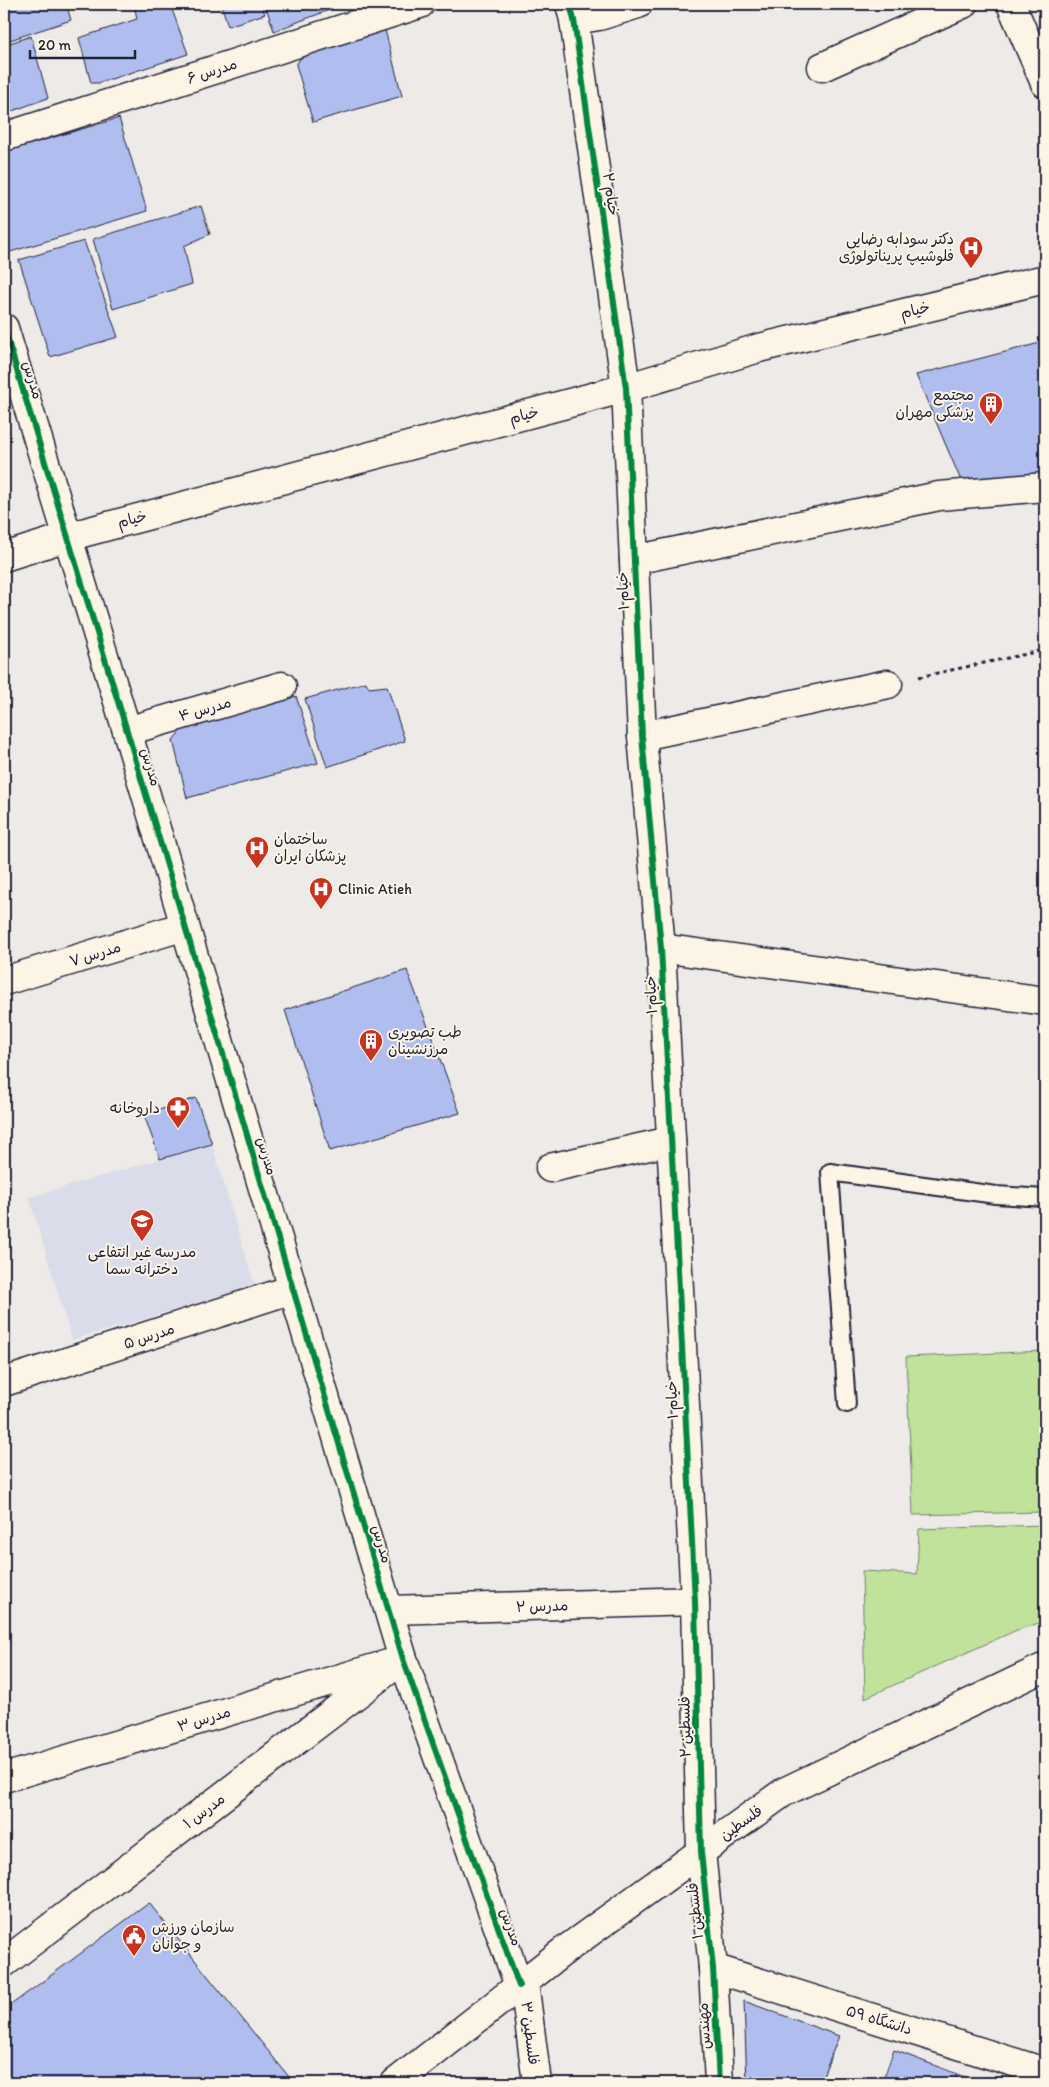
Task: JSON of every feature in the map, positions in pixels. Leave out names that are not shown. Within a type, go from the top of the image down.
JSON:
[{"type":"street","name":"مدرس ۶","points":[[4,137],[420,4]]},
{"type":"street","points":[[572,12],[599,16],[638,4]]},
{"type":"street","points":[[822,67],[963,4]]},
{"type":"street","points":[[1011,4],[1045,83]]},
{"type":"street","name":"خیام ۲","points":[[572,12],[626,388]]},
{"type":"street","name":"خیام","points":[[4,557],[67,537],[626,388],[760,348],[1045,279]]},
{"type":"street","name":"مدرس","points":[[4,328],[127,732],[404,1659],[522,1984]]},
{"type":"street","name":"خیام ۱","points":[[626,388],[642,736],[661,948],[694,1602]]},
{"type":"street","points":[[634,560],[940,496],[1045,487]]},
{"type":"street","points":[[642,736],[888,684]]},
{"type":"street","name":"مدرس ۴","points":[[127,732],[282,686]]},
{"type":"street","name":"مدرس ۷","points":[[4,981],[185,926]]},
{"type":"street","points":[[661,948],[1045,1001]]},
{"type":"street","points":[[550,1168],[671,1141]]},
{"type":"street","name":"مدرس ۵","points":[[4,1382],[293,1289]]},
{"type":"street","name":"مدرس ۲","points":[[389,1610],[694,1602]]},
{"type":"street","name":"فلسطین ۲","points":[[694,1602],[701,1852]]},
{"type":"street","name":"مدرس ۳","points":[[4,1778],[404,1659]]},
{"type":"street","name":"مدرس ۱","points":[[4,1963],[404,1659]]},
{"type":"street","name":"فلسطین","points":[[395,2083],[565,1950],[784,1792],[1045,1667]]},
{"type":"street","name":"فلسطین ۱","points":[[701,1852],[713,1968]]},
{"type":"street","name":"دانشگاه ۵۹","points":[[713,1968],[1045,2072]]},
{"type":"street","name":"مهندس","points":[[713,1968],[719,2083]]},
{"type":"street","name":"فلسطین ۳","points":[[522,1984],[537,2083]]},
{"type":"lane","points":[[847,1404],[830,1172],[996,1195],[1045,1198]]},
{"type":"path","points":[[888,684],[1045,650]]},
{"type":"shaded area","name":"مدرسه غیر انتفاعی دخترانه سما","points":[[212,1144],[255,1287],[72,1340],[29,1197]]},
{"type":"green space","points":[[1045,1351],[1045,1512],[913,1515],[906,1357]]},
{"type":"green space","points":[[1045,1525],[1045,1621],[1017,1630],[865,1698],[862,1571],[917,1574],[919,1529]]},
{"type":"building","points":[[4,4],[66,4],[71,20],[4,42]]},
{"type":"building","points":[[134,4],[170,4],[188,54],[99,83],[91,83],[79,38],[137,19]]},
{"type":"building","points":[[221,4],[261,4],[265,14],[228,26]]},
{"type":"building","points":[[265,4],[345,4],[274,31]]},
{"type":"building","points":[[385,30],[402,96],[313,122],[296,65],[303,54]]},
{"type":"building","points":[[31,36],[48,98],[4,114],[4,45]]},
{"type":"building","points":[[119,118],[147,211],[10,252],[4,232],[4,152]]},
{"type":"building","points":[[201,206],[210,234],[184,246],[192,284],[113,309],[93,239]]},
{"type":"building","points":[[84,241],[118,337],[50,357],[19,260]]},
{"type":"building","name":"مجتمع پزشکی مهران","points":[[1040,343],[1045,352],[1045,475],[962,483],[916,375]]},
{"type":"building","points":[[366,682],[369,688],[387,686],[405,741],[327,767],[305,699]]},
{"type":"building","points":[[296,696],[318,763],[187,798],[173,740],[182,729]]},
{"type":"building","name":"طب تصویری مرزنشینان","points":[[407,970],[460,1113],[330,1151],[285,1010]]},
{"type":"building","name":"داروخانه","points":[[196,1098],[212,1144],[160,1159],[144,1115]]},
{"type":"building","name":"سازمان ورزش و جوانان","points":[[149,1903],[294,2083],[4,2083],[4,2010]]},
{"type":"building","points":[[744,2001],[839,2036],[820,2083],[747,2083]]},
{"type":"building","points":[[894,2050],[957,2074],[953,2083],[882,2083]]},
{"type":"building","points":[[957,2074],[981,2083],[953,2083]]},
{"type":"cycle path","points":[[570,4],[574,20],[626,388],[642,736],[661,948],[681,1327],[695,1601],[701,1852],[713,1968],[719,2083]]},
{"type":"cycle path","points":[[4,328],[127,731],[403,1659],[519,1986]]},
{"type":"place","name":"دکتر سودابه رضایی فلوشیپ پریناتولوژی","points":[[971,269]]},
{"type":"place","name":"مجتمع پزشکی مهران","points":[[991,425]]},
{"type":"place","name":"ساختمان پزشکان ایران","points":[[257,869]]},
{"type":"place","name":"Clinic Atieh","points":[[321,910]]},
{"type":"place","name":"طب تصویری مرزنشینان","points":[[371,1062]]},
{"type":"place","name":"داروخانه","points":[[178,1129]]},
{"type":"place","name":"مدرسه غیر انتفاعی دخترانه سما","points":[[142,1242]]},
{"type":"place","name":"سازمان ورزش و جوانان","points":[[134,1957]]}]
